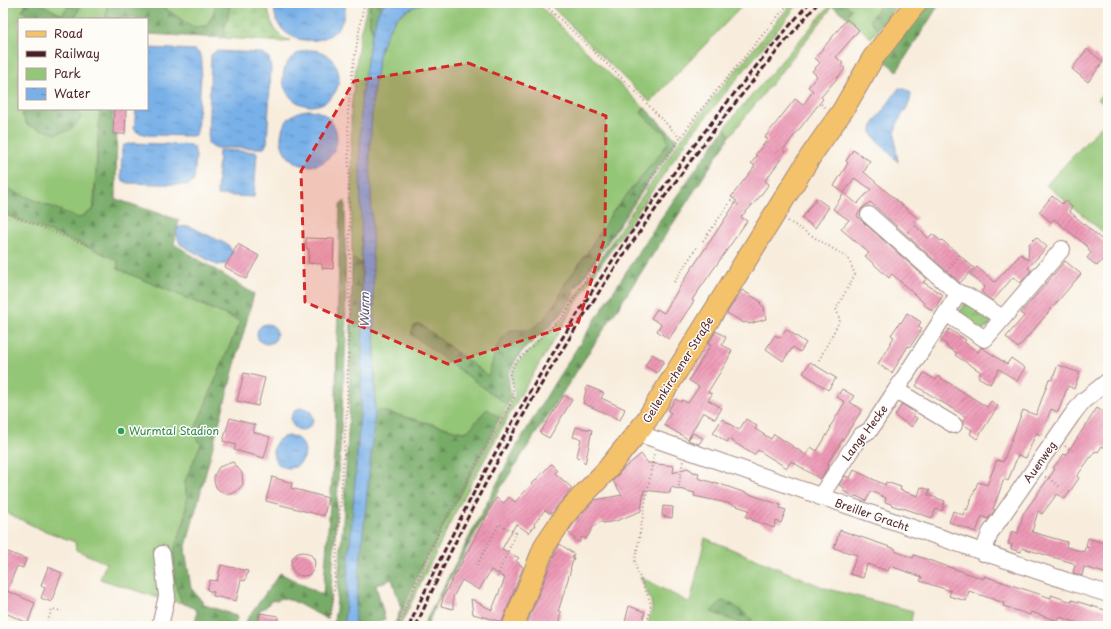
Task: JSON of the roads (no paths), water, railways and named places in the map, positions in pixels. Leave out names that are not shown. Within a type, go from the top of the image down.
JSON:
[{"type":"main road","name":"Geilenkirchener Straße","points":[[513,626],[544,545],[568,511],[606,470],[644,424],[812,154],[843,110],[873,58],[916,3]]},
{"type":"street","points":[[869,215],[939,278],[959,293],[968,296],[1003,318]]},
{"type":"street","points":[[946,313],[985,339],[1062,249]]},
{"type":"street","name":"Lange Hecke","points":[[820,497],[860,436],[870,430],[959,293]]},
{"type":"street","name":"Auenweg","points":[[983,553],[990,533],[1083,401],[1108,381]]},
{"type":"street","points":[[896,390],[954,425]]},
{"type":"street","name":"Breiller Gracht","points":[[637,433],[659,442],[983,553],[1108,594]]},
{"type":"street","points":[[160,626],[167,596],[162,554]]},
{"type":"water","points":[[275,3],[345,3],[343,20],[335,32],[323,39],[309,40],[295,38],[284,31],[276,19]]},
{"type":"water","name":"Wurm","points":[[386,3],[424,3],[407,10],[396,18],[389,29],[380,50],[373,93],[370,150],[375,412],[354,626],[344,626],[361,402],[363,317],[360,160],[361,106],[371,36],[379,10]]},
{"type":"water","points":[[148,48],[195,50],[201,55],[202,63],[197,132],[195,135],[148,135],[137,132],[134,129],[136,110],[148,110]]},
{"type":"water","points":[[311,50],[322,52],[331,58],[337,67],[339,78],[337,89],[331,98],[322,104],[311,106],[300,104],[291,98],[285,89],[283,78],[285,67],[291,58],[300,52]]},
{"type":"water","points":[[216,51],[262,53],[269,58],[271,68],[267,143],[264,148],[213,148],[208,143],[211,55]]},
{"type":"water","points":[[899,88],[905,89],[911,93],[911,98],[897,124],[895,133],[898,162],[871,132],[874,123]]},
{"type":"water","points":[[309,110],[320,112],[329,118],[335,127],[337,138],[335,149],[329,158],[320,164],[309,166],[298,164],[289,158],[283,149],[281,138],[283,127],[289,118],[298,112]]},
{"type":"water","points":[[133,143],[189,145],[194,147],[196,157],[194,180],[188,185],[128,183],[124,181],[121,178],[122,149],[124,145]]},
{"type":"water","points":[[219,150],[257,152],[254,197],[217,195]]},
{"type":"water","points":[[189,226],[228,245],[233,252],[226,264],[217,265],[180,244],[176,232],[179,227]]},
{"type":"water","points":[[267,324],[274,327],[277,334],[274,341],[267,344],[260,341],[257,334],[260,327]]},
{"type":"water","points":[[302,408],[310,411],[313,419],[310,427],[302,430],[294,427],[291,419],[294,411]]},
{"type":"water","points":[[286,436],[292,436],[302,443],[305,452],[304,458],[298,465],[292,468],[286,468],[276,461],[273,455],[273,449],[280,439]]},
{"type":"railway","points":[[409,626],[449,542],[492,459],[586,300],[638,223],[692,148],[749,74],[809,3]]},
{"type":"railway","points":[[416,626],[456,542],[499,459],[545,378],[594,300],[646,222],[701,147],[758,74],[818,3]]},
{"type":"place","name":"Wurmtal Stadion","points":[[121,431]]}]
